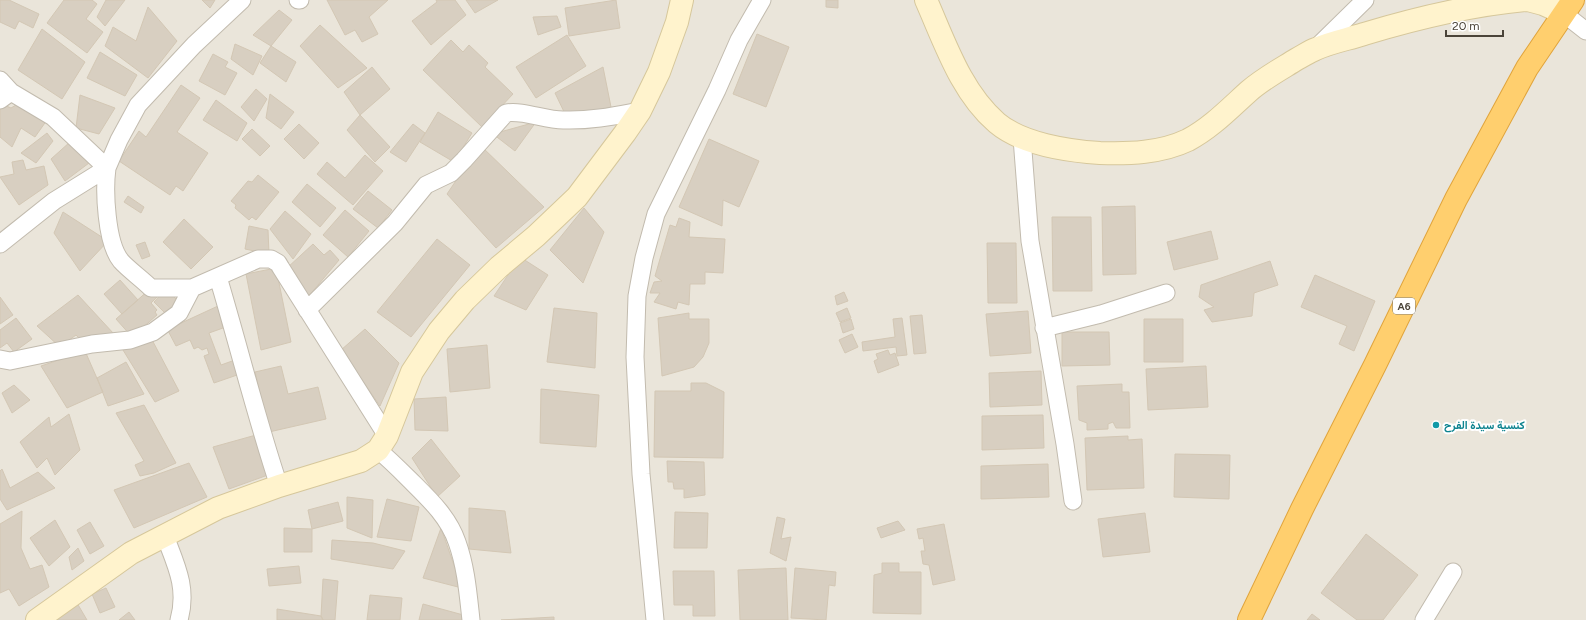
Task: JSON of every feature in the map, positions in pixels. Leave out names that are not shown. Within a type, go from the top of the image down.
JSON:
[{"type":"highway","name":"A6","points":[[1249,620],[1302,509],[1456,199],[1527,68],[1568,6]]},
{"type":"street","points":[[242,0],[194,45],[138,106],[119,140],[107,168],[105,190],[112,243],[120,260],[151,288],[192,288],[258,259],[271,259],[278,263],[307,310],[395,464],[436,505],[450,525],[457,540],[464,564],[471,620]]},
{"type":"street","points":[[37,620],[120,560],[218,508],[278,486],[361,461],[382,443],[412,372],[439,331],[465,300],[499,267],[536,236],[577,197],[640,110],[659,72],[677,22],[682,0]]},
{"type":"street","points":[[655,620],[641,474],[635,357],[637,296],[644,258],[656,214],[740,40],[762,0]]},
{"type":"street","points":[[926,0],[958,73],[977,103],[998,124],[1022,138],[1056,147],[1090,152],[1122,154],[1163,149],[1188,140],[1220,118],[1251,89],[1276,72],[1316,49],[1410,20],[1500,2],[1527,0],[1544,4],[1568,6],[1586,31]]},
{"type":"street","points":[[1316,49],[1365,0]]},
{"type":"street","points":[[4,91],[53,117],[107,168]]},
{"type":"street","points":[[307,310],[395,223],[426,185],[451,173],[506,113],[513,111],[548,119],[585,120],[640,110]]},
{"type":"street","points":[[1022,138],[1030,241],[1073,501]]},
{"type":"street","points":[[0,244],[54,201],[107,168]]},
{"type":"street","points":[[218,277],[244,363],[252,402],[278,486]]},
{"type":"street","points":[[0,359],[10,361],[92,344],[130,340],[153,332],[179,313],[192,288]]},
{"type":"street","points":[[1044,328],[1101,314],[1166,293]]},
{"type":"street","points":[[165,536],[182,583],[182,606],[179,620]]},
{"type":"street","points":[[1424,620],[1453,572]]},
{"type":"shaded area","points":[[0,0],[1586,0],[1586,620],[0,620]]},
{"type":"building","points":[[0,0],[9,0],[39,14],[33,28],[19,21],[15,29],[0,22]]},
{"type":"building","points":[[64,0],[92,0],[97,4],[86,19],[103,32],[87,53],[47,23]]},
{"type":"building","points":[[106,0],[125,0],[105,26],[97,17]]},
{"type":"building","points":[[202,0],[215,0],[210,8]]},
{"type":"building","points":[[327,0],[388,0],[369,17],[378,34],[362,42],[355,30],[345,35]]},
{"type":"building","points":[[436,0],[455,0],[466,15],[431,45],[412,21],[437,2]]},
{"type":"building","points":[[466,0],[498,0],[475,13]]},
{"type":"building","points":[[616,0],[620,28],[569,36],[565,8]]},
{"type":"building","points":[[826,0],[838,0],[838,8],[826,7]]},
{"type":"building","points":[[148,7],[177,41],[148,78],[105,46],[113,27],[136,41]]},
{"type":"building","points":[[279,10],[292,20],[271,46],[253,35]]},
{"type":"building","points":[[557,16],[561,27],[538,35],[533,17]]},
{"type":"building","points":[[320,25],[367,68],[338,88],[300,46]]},
{"type":"building","points":[[42,29],[85,62],[62,99],[18,70]]},
{"type":"building","points":[[757,34],[789,47],[766,107],[733,94]]},
{"type":"building","points":[[567,35],[586,66],[536,98],[516,67]]},
{"type":"building","points":[[451,40],[463,52],[469,45],[488,63],[485,67],[513,94],[482,127],[423,70]]},
{"type":"building","points":[[235,44],[262,56],[253,75],[231,59]]},
{"type":"building","points":[[271,46],[296,62],[286,82],[260,63]]},
{"type":"building","points":[[100,52],[137,75],[125,96],[87,78]]},
{"type":"building","points":[[213,54],[228,62],[225,67],[237,73],[225,95],[199,81]]},
{"type":"building","points":[[372,67],[390,89],[360,115],[344,92]]},
{"type":"building","points":[[603,67],[611,107],[568,120],[555,93]]},
{"type":"building","points":[[181,85],[200,98],[177,132],[208,153],[183,191],[176,186],[170,195],[119,161],[139,131],[146,137]]},
{"type":"building","points":[[256,89],[267,99],[254,121],[241,107]]},
{"type":"building","points":[[270,94],[294,112],[281,129],[266,118]]},
{"type":"building","points":[[80,95],[115,108],[99,134],[76,128]]},
{"type":"building","points":[[216,100],[247,123],[237,141],[203,120]]},
{"type":"building","points":[[2,104],[11,108],[16,105],[47,120],[35,137],[21,128],[12,147],[0,137],[0,107]]},
{"type":"building","points":[[438,112],[472,133],[454,162],[420,142]]},
{"type":"building","points":[[360,115],[390,147],[375,162],[347,130]]},
{"type":"building","points":[[536,122],[515,151],[493,134]]},
{"type":"building","points":[[299,124],[319,143],[304,159],[284,139]]},
{"type":"building","points":[[413,124],[425,133],[406,162],[390,152]]},
{"type":"building","points":[[252,129],[270,146],[260,156],[242,139]]},
{"type":"building","points":[[47,133],[53,141],[36,163],[21,153]]},
{"type":"building","points":[[709,139],[759,161],[739,207],[723,200],[722,226],[679,207]]},
{"type":"building","points":[[70,142],[89,163],[65,181],[51,159]]},
{"type":"building","points":[[480,145],[544,207],[496,248],[447,194]]},
{"type":"building","points":[[365,155],[383,171],[353,205],[317,174],[327,162],[345,178]]},
{"type":"building","points":[[23,160],[26,170],[44,166],[48,185],[19,205],[0,177],[14,174],[12,162]]},
{"type":"building","points":[[258,175],[279,192],[256,220],[252,217],[249,220],[235,208],[236,205],[231,201],[248,181],[252,182]]},
{"type":"building","points":[[307,184],[336,208],[320,227],[292,202]]},
{"type":"building","points":[[368,191],[392,210],[378,228],[353,209]]},
{"type":"building","points":[[128,196],[144,207],[141,213],[124,202]]},
{"type":"building","points":[[1135,206],[1136,274],[1103,275],[1102,207]]},
{"type":"building","points":[[584,208],[604,232],[583,283],[550,250]]},
{"type":"building","points":[[345,210],[369,231],[348,257],[323,235]]},
{"type":"building","points":[[285,211],[311,234],[293,259],[270,229]]},
{"type":"building","points":[[63,212],[108,241],[80,271],[54,233]]},
{"type":"building","points":[[1052,217],[1091,217],[1092,291],[1053,291]]},
{"type":"building","points":[[679,218],[690,222],[689,237],[725,239],[723,273],[705,272],[705,284],[690,284],[689,305],[678,302],[676,309],[654,302],[660,293],[650,293],[654,282],[662,281],[655,276],[670,225],[676,227]]},
{"type":"building","points":[[184,219],[213,247],[191,269],[163,242]]},
{"type":"building","points":[[249,226],[268,230],[269,254],[245,249]]},
{"type":"building","points":[[1211,231],[1218,259],[1174,270],[1167,242]]},
{"type":"building","points":[[437,239],[470,265],[411,337],[377,312]]},
{"type":"building","points":[[145,242],[150,256],[142,259],[136,245]]},
{"type":"building","points":[[987,243],[1016,243],[1017,303],[988,303]]},
{"type":"building","points":[[313,244],[324,255],[330,250],[339,260],[308,297],[287,268]]},
{"type":"building","points":[[520,257],[548,275],[526,310],[494,296]]},
{"type":"building","points":[[1270,261],[1278,285],[1254,293],[1252,316],[1212,322],[1204,310],[1214,307],[1199,297],[1201,285]]},
{"type":"building","points":[[276,268],[291,342],[261,350],[246,274]]},
{"type":"building","points":[[1315,275],[1375,301],[1354,351],[1339,344],[1347,326],[1301,307]]},
{"type":"building","points":[[120,280],[138,300],[122,314],[104,294]]},
{"type":"building","points":[[150,289],[157,297],[151,303],[157,310],[155,312],[157,315],[132,337],[116,319]]},
{"type":"building","points":[[166,289],[179,302],[167,315],[154,302]]},
{"type":"building","points":[[844,292],[848,301],[837,305],[835,296]]},
{"type":"building","points":[[78,295],[114,334],[82,341],[76,335],[60,347],[37,326]]},
{"type":"building","points":[[0,297],[13,315],[0,324]]},
{"type":"building","points":[[218,306],[223,328],[209,333],[221,365],[235,360],[240,374],[214,383],[204,356],[209,354],[207,348],[202,350],[198,347],[194,349],[190,340],[176,346],[165,325],[178,320],[179,324]]},
{"type":"building","points":[[554,308],[597,313],[595,368],[547,362]]},
{"type":"building","points":[[847,308],[851,318],[840,322],[836,313]]},
{"type":"building","points":[[1028,311],[1031,353],[990,356],[986,314]]},
{"type":"building","points":[[689,313],[689,319],[709,319],[709,343],[703,357],[694,367],[662,376],[658,318]]},
{"type":"building","points":[[922,315],[926,353],[914,354],[910,316]]},
{"type":"building","points":[[16,318],[32,339],[14,352],[7,343],[0,348],[0,330]]},
{"type":"building","points":[[902,318],[907,355],[897,356],[896,347],[863,351],[862,342],[895,337],[893,319]]},
{"type":"building","points":[[851,319],[854,329],[843,333],[840,323]]},
{"type":"building","points":[[1144,319],[1183,319],[1183,362],[1144,362]]},
{"type":"building","points":[[365,329],[399,363],[380,406],[341,350]]},
{"type":"building","points":[[1062,332],[1109,332],[1110,365],[1062,366]]},
{"type":"building","points":[[852,334],[858,347],[845,353],[839,340]]},
{"type":"building","points":[[150,336],[179,391],[155,402],[123,350]]},
{"type":"building","points":[[487,345],[490,388],[450,392],[447,349]]},
{"type":"building","points":[[888,350],[890,355],[895,353],[899,365],[878,373],[874,361],[878,359],[876,354]]},
{"type":"building","points":[[85,351],[103,392],[67,408],[41,366]]},
{"type":"building","points":[[126,362],[144,394],[108,406],[97,378]]},
{"type":"building","points":[[281,366],[288,394],[318,387],[326,419],[269,432],[255,372]]},
{"type":"building","points":[[1206,366],[1208,407],[1148,410],[1146,369]]},
{"type":"building","points":[[1041,371],[1042,405],[990,407],[989,373]]},
{"type":"building","points":[[691,383],[706,383],[724,392],[723,458],[654,457],[655,391],[691,391]]},
{"type":"building","points":[[1122,384],[1122,392],[1129,392],[1130,428],[1116,428],[1113,422],[1108,424],[1108,429],[1087,430],[1087,423],[1079,420],[1077,386]]},
{"type":"building","points":[[14,385],[30,400],[12,413],[2,393]]},
{"type":"building","points":[[541,389],[599,395],[596,447],[540,443]]},
{"type":"building","points":[[446,397],[448,431],[415,430],[414,399]]},
{"type":"building","points":[[144,405],[176,463],[154,473],[140,476],[135,465],[144,461],[116,413]]},
{"type":"building","points":[[69,414],[80,450],[55,475],[47,458],[37,468],[20,442],[49,417],[51,427]]},
{"type":"building","points":[[1043,415],[1044,448],[982,450],[982,416]]},
{"type":"building","points":[[256,435],[268,475],[229,489],[213,447]]},
{"type":"building","points":[[1128,436],[1128,440],[1142,439],[1144,488],[1087,490],[1085,438]]},
{"type":"building","points":[[431,439],[460,476],[437,497],[412,458]]},
{"type":"building","points":[[1175,454],[1230,455],[1229,499],[1174,497]]},
{"type":"building","points":[[667,461],[704,462],[705,495],[684,498],[684,489],[674,489],[673,482],[668,482]]},
{"type":"building","points":[[189,463],[207,497],[134,528],[114,490]]},
{"type":"building","points":[[1048,464],[1049,497],[981,499],[981,466]]},
{"type":"building","points":[[2,469],[10,488],[38,472],[55,488],[7,510],[0,499],[0,471]]},
{"type":"building","points":[[347,497],[373,500],[372,538],[347,528]]},
{"type":"building","points":[[387,499],[419,507],[411,541],[377,537]]},
{"type":"building","points":[[338,502],[343,521],[312,529],[308,510]]},
{"type":"building","points":[[469,508],[505,511],[511,553],[469,549]]},
{"type":"building","points":[[22,511],[21,548],[30,569],[42,565],[49,587],[19,606],[9,589],[0,593],[0,524]]},
{"type":"building","points":[[675,512],[708,513],[707,548],[674,548]]},
{"type":"building","points":[[1145,513],[1150,552],[1103,557],[1098,519]]},
{"type":"building","points":[[777,517],[785,519],[781,539],[791,537],[786,561],[770,553]]},
{"type":"building","points":[[55,520],[70,547],[49,566],[30,538]]},
{"type":"building","points":[[898,521],[905,530],[881,538],[877,528]]},
{"type":"building","points":[[90,522],[104,546],[90,554],[77,530]]},
{"type":"building","points":[[944,524],[955,580],[933,585],[929,565],[923,564],[921,551],[925,551],[923,538],[919,539],[917,529]]},
{"type":"building","points":[[284,528],[312,529],[312,552],[284,552]]},
{"type":"building","points":[[441,528],[462,588],[423,578]]},
{"type":"building","points":[[1366,534],[1418,575],[1383,620],[1357,620],[1321,593]]},
{"type":"building","points":[[332,540],[373,543],[405,551],[393,569],[331,559]]},
{"type":"building","points":[[78,548],[84,561],[72,570],[69,557]]},
{"type":"building","points":[[882,563],[899,563],[899,572],[921,572],[921,614],[873,613],[874,575],[882,573]]},
{"type":"building","points":[[299,566],[301,583],[269,586],[267,569]]},
{"type":"building","points":[[786,568],[788,620],[740,620],[738,570]]},
{"type":"building","points":[[795,568],[836,572],[835,586],[829,585],[826,620],[791,618]]},
{"type":"building","points":[[673,571],[714,571],[715,616],[693,616],[693,605],[674,605]]},
{"type":"building","points":[[323,579],[338,581],[335,620],[323,620],[321,616]]},
{"type":"building","points":[[106,588],[115,607],[100,613],[92,594]]},
{"type":"building","points":[[370,595],[402,598],[400,620],[367,620]]},
{"type":"building","points":[[77,603],[87,620],[47,620]]},
{"type":"building","points":[[423,604],[467,616],[466,620],[419,620]]},
{"type":"building","points":[[277,609],[321,616],[323,620],[277,620]]},
{"type":"building","points":[[129,612],[135,620],[119,620]]},
{"type":"building","points":[[1312,614],[1320,620],[1307,620]]},
{"type":"building","points":[[554,617],[554,620],[501,620]]},
{"type":"place","name":"كنسية سيدة الفرح","points":[[1436,425]]}]
